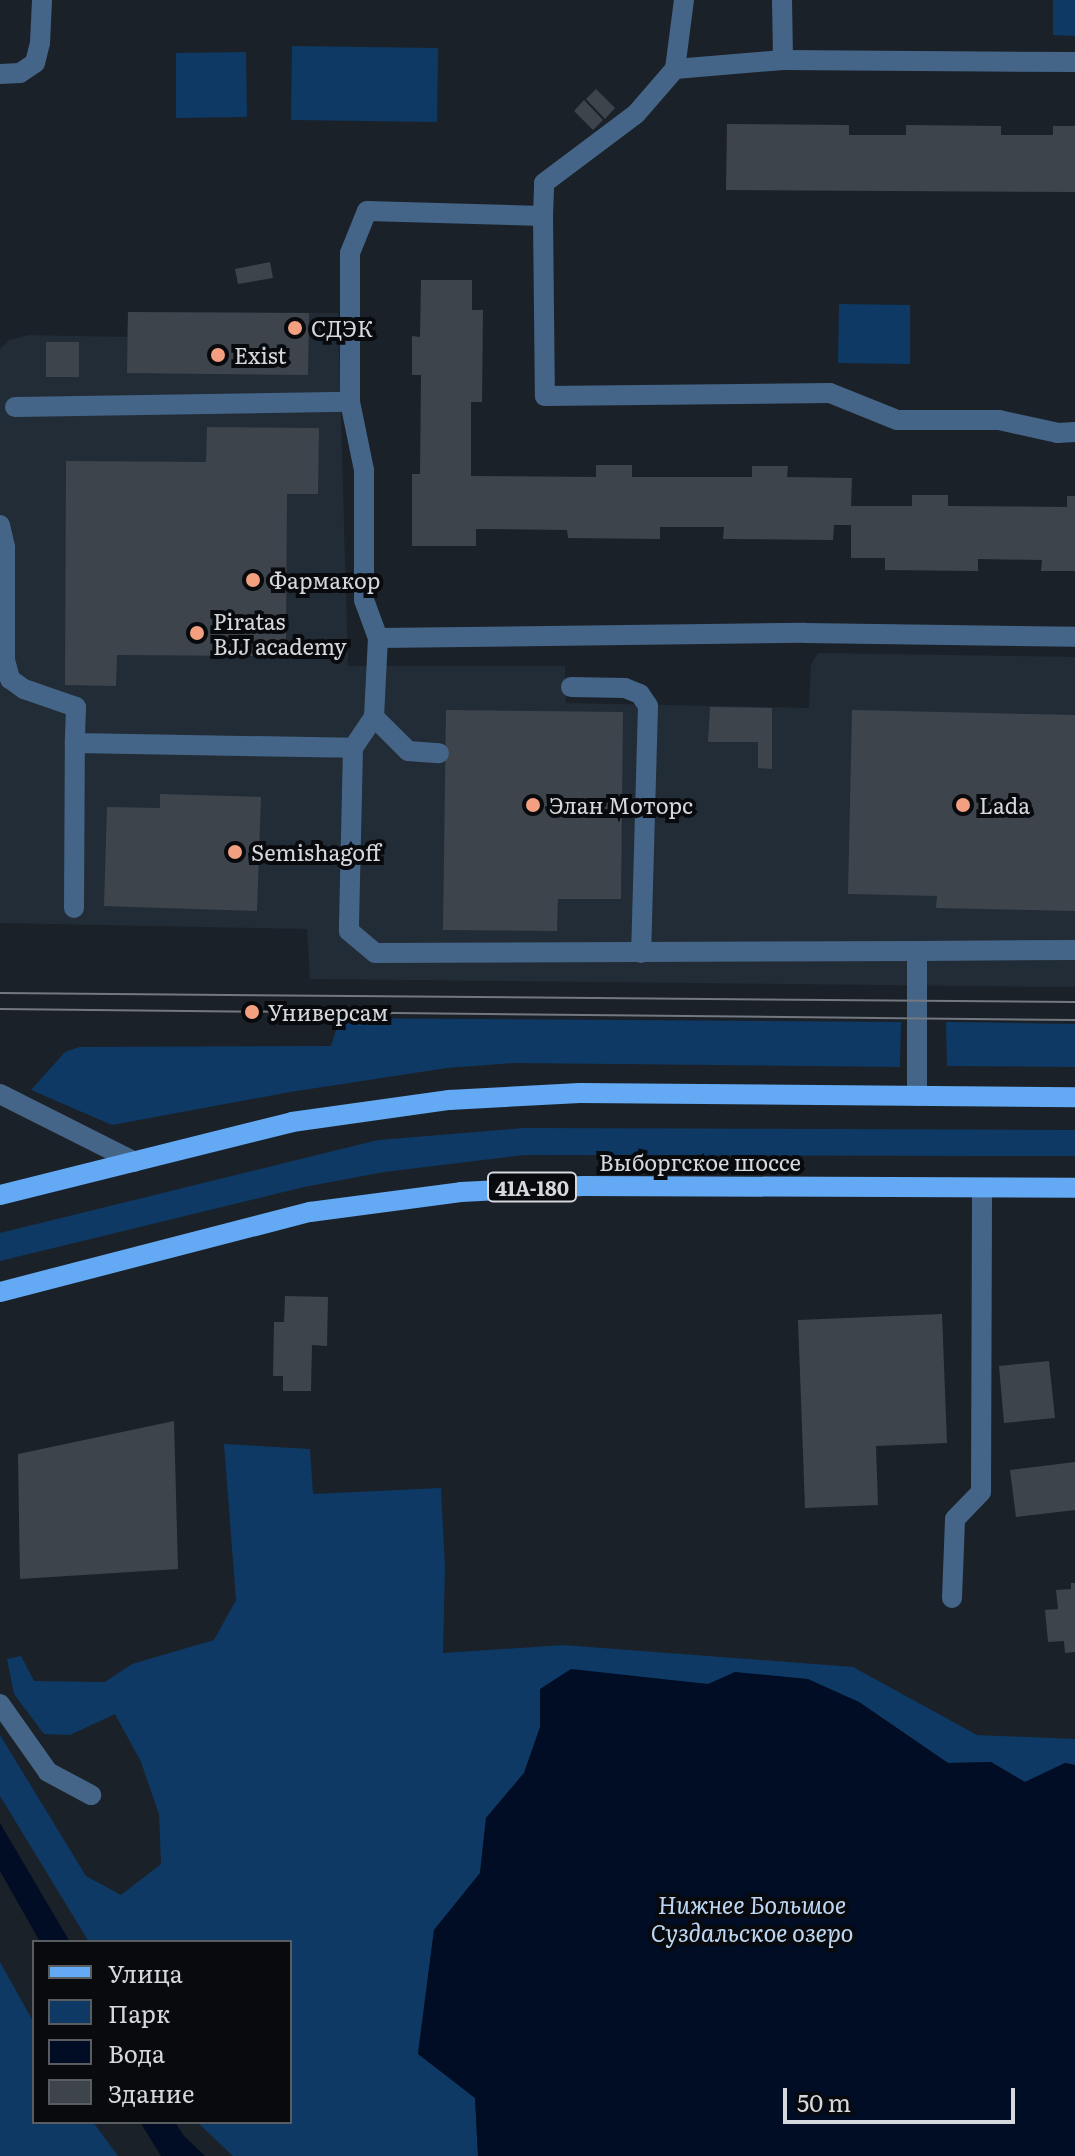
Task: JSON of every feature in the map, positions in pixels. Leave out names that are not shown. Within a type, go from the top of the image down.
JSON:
[{"type":"main road","points":[[0,1195],[292,1122],[449,1100],[580,1093],[1075,1097]]},
{"type":"main road","name":"Выборгское шоссе","points":[[0,1292],[310,1212],[461,1192],[583,1186],[1075,1188]]},
{"type":"street","points":[[0,74],[20,73],[35,63],[40,43],[42,0]]},
{"type":"street","points":[[684,0],[675,69],[636,114],[544,183],[545,396],[830,393],[897,420],[999,420],[1058,433],[1075,432]]},
{"type":"street","points":[[782,0],[783,60]]},
{"type":"street","points":[[675,69],[783,60],[1075,62]]},
{"type":"street","points":[[543,216],[367,211],[350,253],[350,402],[364,470],[364,600],[378,638],[374,717],[353,748],[349,931],[375,953],[1075,950]]},
{"type":"street","points":[[15,407],[350,402]]},
{"type":"street","points":[[0,525],[5,547],[5,660],[10,679],[24,689],[76,707],[74,908]]},
{"type":"street","points":[[378,638],[805,633],[1075,637]]},
{"type":"street","points":[[571,687],[625,688],[640,694],[648,706],[641,953]]},
{"type":"street","points":[[374,717],[408,751],[439,753]]},
{"type":"street","points":[[75,743],[353,748]]},
{"type":"street","points":[[917,951],[917,1096]]},
{"type":"street","points":[[0,1094],[135,1162]]},
{"type":"street","points":[[952,1598],[955,1519],[981,1492],[982,1188]]},
{"type":"street","points":[[0,1704],[48,1772],[91,1795]]},
{"type":"shaded area","points":[[128,312],[338,313],[348,666],[565,666],[566,703],[809,708],[811,664],[818,653],[1075,657],[1075,987],[310,979],[307,929],[0,923],[0,349],[10,340],[28,335],[127,337]]},
{"type":"green space","points":[[1053,0],[1075,0],[1075,36],[1053,35]]},
{"type":"green space","points":[[292,46],[438,48],[437,122],[291,120]]},
{"type":"green space","points":[[246,52],[247,117],[176,118],[176,53]]},
{"type":"green space","points":[[839,304],[910,305],[910,364],[838,363]]},
{"type":"green space","points":[[340,1018],[901,1022],[900,1067],[514,1063],[447,1068],[290,1092],[112,1125],[31,1090],[65,1052],[79,1047],[331,1046]]},
{"type":"green space","points":[[946,1022],[1075,1024],[1075,1067],[947,1066]]},
{"type":"green space","points":[[524,1128],[1075,1130],[1075,1156],[524,1155],[384,1172],[304,1187],[0,1261],[0,1233],[378,1140]]},
{"type":"green space","points":[[224,1444],[310,1449],[313,1494],[441,1488],[445,1568],[443,1653],[563,1645],[853,1667],[977,1735],[1075,1739],[1075,1765],[1065,1763],[1025,1782],[991,1762],[948,1763],[859,1702],[736,1672],[709,1684],[659,1681],[541,1689],[540,1727],[524,1773],[486,1818],[480,1873],[434,1930],[418,2053],[475,2098],[478,2156],[233,2156],[199,2124],[292,2124],[292,1940],[88,1940],[0,1796],[0,1735],[86,1876],[121,1895],[161,1864],[159,1814],[141,1762],[115,1714],[70,1735],[44,1734],[14,1694],[7,1659],[21,1656],[34,1681],[105,1682],[132,1664],[214,1640],[236,1600]]},
{"type":"green space","points":[[0,1962],[32,2019],[32,2124],[94,2124],[118,2156],[0,2156]]},
{"type":"water","name":"Нижнее Большое Суздальское озеро","points":[[571,1669],[708,1684],[735,1672],[808,1679],[859,1702],[948,1763],[991,1762],[1025,1782],[1065,1763],[1075,1765],[1075,2156],[478,2156],[475,2098],[418,2054],[434,1930],[480,1873],[486,1818],[524,1773],[540,1727],[540,1689]]},
{"type":"water","points":[[0,1823],[69,1940],[39,1940],[0,1871]]},
{"type":"water","points":[[141,2124],[176,2124],[205,2156],[161,2156]]},
{"type":"building","points":[[596,89],[615,108],[605,119],[586,99]]},
{"type":"building","points":[[584,100],[603,120],[593,130],[574,111]]},
{"type":"building","points":[[727,124],[849,125],[849,135],[906,135],[906,125],[1001,126],[1001,135],[1053,135],[1053,126],[1075,126],[1075,192],[726,190]]},
{"type":"building","points":[[270,262],[273,278],[238,284],[235,269]]},
{"type":"building","points":[[421,280],[472,280],[472,310],[483,310],[482,402],[471,402],[471,476],[596,477],[596,465],[632,465],[632,477],[752,477],[752,466],[788,466],[787,477],[852,478],[851,506],[912,506],[912,495],[948,495],[948,506],[1067,507],[1067,496],[1075,496],[1075,571],[1041,571],[1042,560],[978,559],[978,571],[885,570],[885,558],[851,558],[851,525],[834,525],[833,540],[723,539],[724,527],[660,527],[660,539],[568,538],[567,530],[476,529],[476,546],[412,546],[412,474],[420,474],[421,375],[412,375],[412,336],[420,337]]},
{"type":"building","name":"Exist","points":[[128,312],[309,313],[308,375],[127,373]]},
{"type":"building","points":[[46,342],[79,342],[79,377],[46,377]]},
{"type":"building","points":[[207,427],[319,428],[318,494],[287,494],[286,641],[266,656],[117,655],[116,686],[65,685],[66,461],[206,462]]},
{"type":"building","points":[[710,707],[772,708],[772,769],[758,768],[758,742],[708,742]]},
{"type":"building","name":"Элан Моторс","points":[[446,710],[623,712],[621,899],[558,899],[557,931],[443,930]]},
{"type":"building","name":"Lada","points":[[852,710],[1075,715],[1075,911],[936,908],[937,896],[848,894]]},
{"type":"building","points":[[160,794],[261,797],[257,911],[104,906],[107,807],[160,808]]},
{"type":"building","points":[[285,1296],[328,1297],[327,1346],[312,1345],[311,1391],[283,1391],[283,1376],[273,1376],[274,1322],[284,1322]]},
{"type":"building","points":[[942,1314],[947,1443],[876,1446],[878,1505],[805,1508],[798,1320]]},
{"type":"building","points":[[1049,1361],[1055,1418],[1004,1423],[999,1366]]},
{"type":"building","points":[[174,1421],[178,1569],[20,1579],[18,1454]]},
{"type":"building","points":[[1075,1462],[1075,1510],[1016,1517],[1010,1470]]},
{"type":"building","points":[[1071,1583],[1075,1583],[1075,1652],[1065,1653],[1064,1641],[1048,1642],[1045,1610],[1058,1609],[1056,1590],[1071,1589]]},
{"type":"tram line","points":[[0,993],[1075,1002]]},
{"type":"tram line","points":[[0,1009],[1075,1020]]},
{"type":"place","name":"СДЭК","points":[[295,328]]},
{"type":"place","name":"Exist","points":[[218,355]]},
{"type":"place","name":"Фармакор","points":[[253,580]]},
{"type":"place","name":"Piratas BJJ academy","points":[[197,633]]},
{"type":"place","name":"Элан Моторс","points":[[533,805]]},
{"type":"place","name":"Lada","points":[[963,805]]},
{"type":"place","name":"Semishagoff","points":[[235,852]]},
{"type":"place","name":"Универсам","points":[[252,1012]]}]
